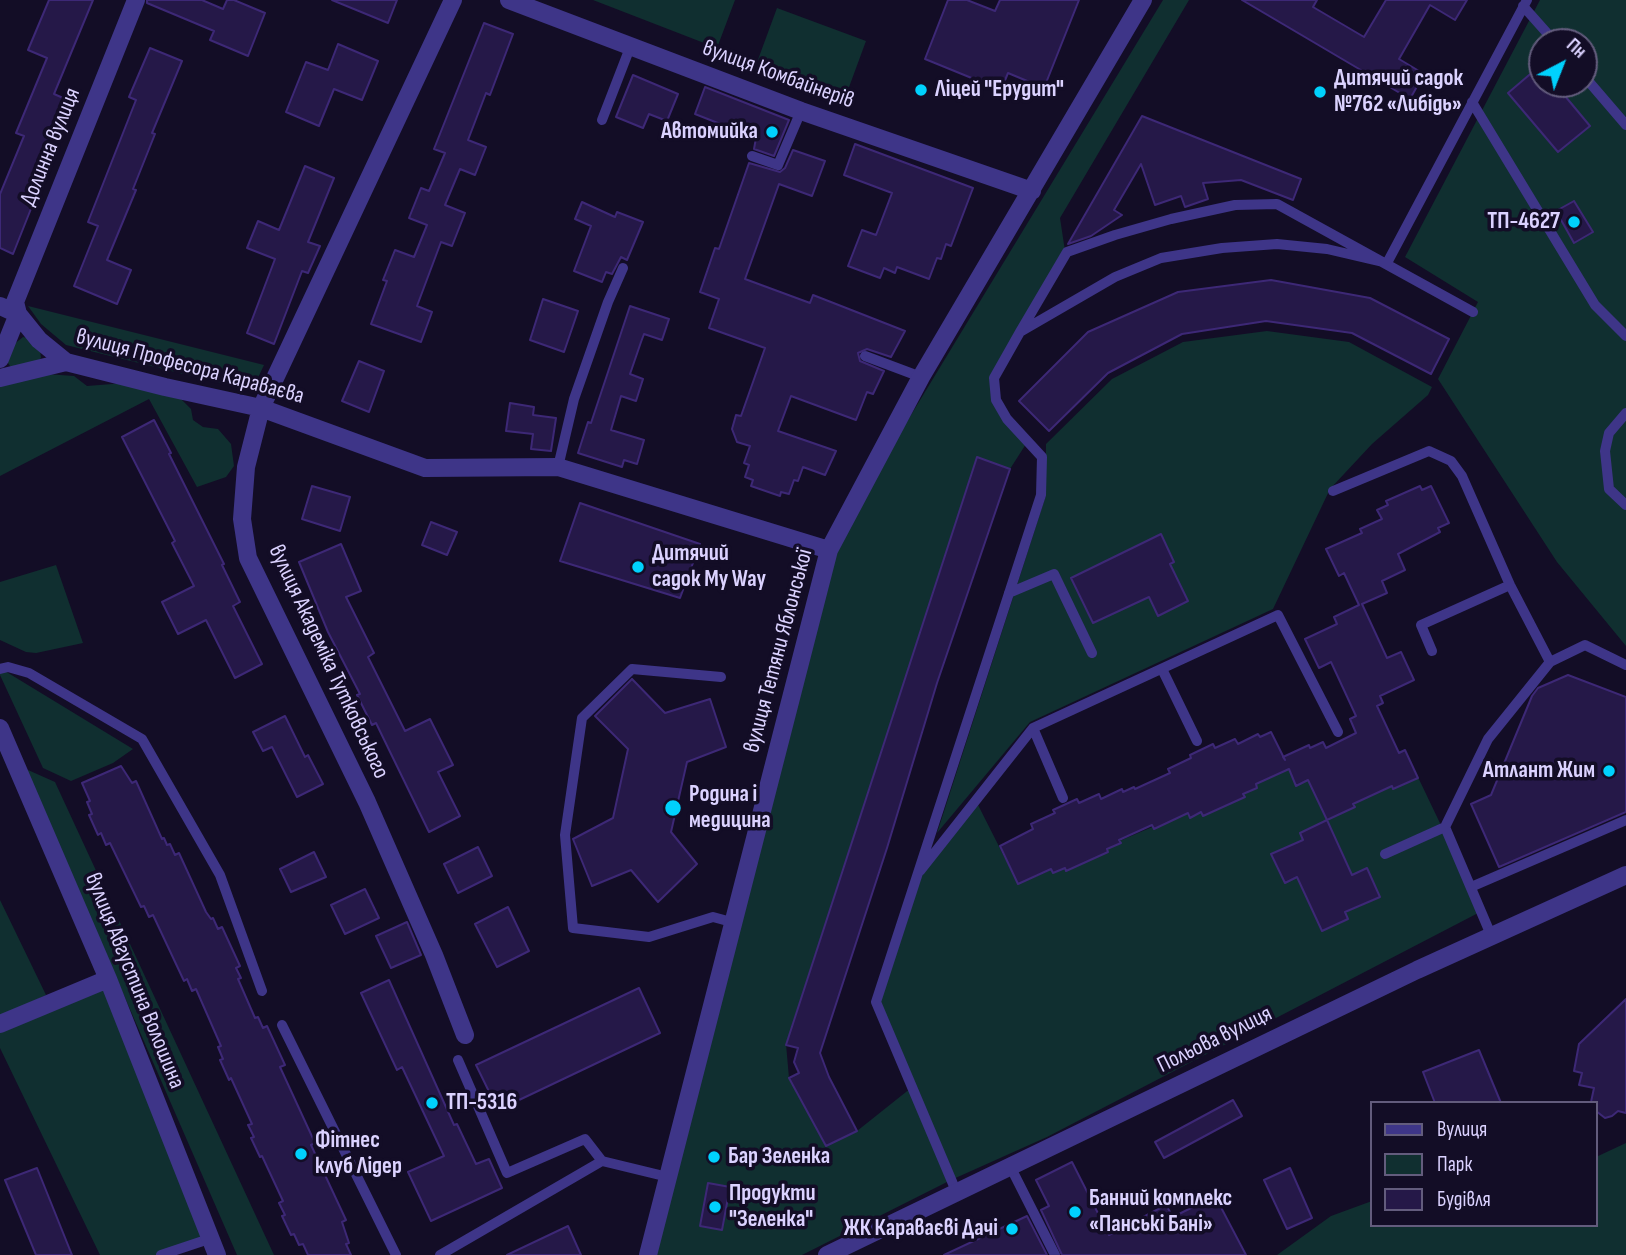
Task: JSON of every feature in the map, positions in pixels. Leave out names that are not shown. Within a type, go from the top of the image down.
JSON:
[{"type":"street","name":"Долинна вулиця","points":[[0,359],[18,314],[15,302],[136,0]]},
{"type":"street","name":"вулиця Академіка Тутковського","points":[[453,0],[261,408],[246,467],[242,519],[248,558],[367,802],[434,955],[465,1035]]},
{"type":"street","name":"вулиця Комбайнерів","points":[[509,0],[801,111],[1032,191]]},
{"type":"street","name":"вулиця Тетяни Яблонської","points":[[648,1255],[829,550],[920,377],[1143,0]]},
{"type":"street","name":"вулиця Професора Караваєва","points":[[0,306],[18,314],[39,340],[66,362],[261,408],[425,468],[558,467],[829,550]]},
{"type":"street","points":[[0,378],[66,362]]},
{"type":"street","name":"вулиця Августина Волошина","points":[[0,728],[108,979],[213,1247]]},
{"type":"street","name":"Польова вулиця","points":[[828,1255],[1492,935],[1626,875]]},
{"type":"street","points":[[0,1024],[108,979]]},
{"type":"lane","points":[[1387,263],[1525,3],[1544,28]]},
{"type":"lane","points":[[602,120],[631,45]]},
{"type":"lane","points":[[1598,92],[1626,125]]},
{"type":"lane","points":[[1472,102],[1595,305],[1626,336]]},
{"type":"lane","points":[[752,156],[778,165],[801,111]]},
{"type":"lane","points":[[956,1192],[876,1002],[1041,495],[1042,457],[1007,419],[996,400],[995,378],[1067,252],[1171,219],[1235,205],[1277,204],[1473,312]]},
{"type":"lane","points":[[1020,332],[1115,276],[1161,258],[1222,248],[1277,244],[1326,249],[1387,263]]},
{"type":"lane","points":[[558,467],[574,400],[608,302],[623,268]]},
{"type":"lane","points":[[865,356],[920,377]]},
{"type":"lane","points":[[1626,413],[1609,433],[1605,451],[1609,489],[1626,505]]},
{"type":"lane","points":[[1333,491],[1429,451],[1451,461],[1462,477],[1510,585],[1550,662]]},
{"type":"lane","points":[[1009,593],[1054,573],[1092,653]]},
{"type":"lane","points":[[1432,651],[1421,625],[1510,585]]},
{"type":"lane","points":[[915,877],[1033,728],[1278,615],[1338,732]]},
{"type":"lane","points":[[1385,854],[1445,827],[1488,739],[1550,662],[1585,645],[1626,665]]},
{"type":"lane","points":[[0,669],[8,667],[29,673],[142,739],[220,875],[262,991]]},
{"type":"lane","points":[[721,677],[632,669],[582,718],[565,835],[573,928],[649,937],[713,917],[735,923]]},
{"type":"lane","points":[[1162,669],[1197,741]]},
{"type":"lane","points":[[1033,728],[1063,798]]},
{"type":"lane","points":[[1471,887],[1626,820]]},
{"type":"lane","points":[[1445,827],[1492,935]]},
{"type":"lane","points":[[282,1025],[396,1255]]},
{"type":"lane","points":[[458,1060],[507,1173],[585,1139],[602,1161],[668,1177]]},
{"type":"lane","points":[[440,1255],[602,1161]]},
{"type":"lane","points":[[1010,1166],[1055,1255]]},
{"type":"lane","points":[[161,1255],[213,1247]]},
{"type":"green space","points":[[593,0],[735,0],[717,48]]},
{"type":"green space","points":[[1163,0],[1189,0],[1060,218],[1065,251],[991,378],[993,402],[1026,444],[1010,469],[977,458],[786,1044],[789,1078],[826,1146],[857,1131],[911,1088],[876,1002],[915,877],[975,799],[1018,884],[1289,769],[1405,750],[1482,911],[1047,1137],[951,1180],[802,1255],[648,1255],[829,550]]},
{"type":"green space","points":[[1540,0],[1626,0],[1626,646],[1557,562],[1438,379],[1478,302],[1405,257]]},
{"type":"green space","points":[[777,8],[866,41],[845,98],[756,65]]},
{"type":"green space","points":[[28,306],[264,365],[256,382],[240,388],[66,345],[41,324]]},
{"type":"green space","points":[[1267,331],[1349,342],[1432,387],[1428,395],[1372,444],[1330,489],[1273,609],[1030,722],[937,833],[1046,495],[1046,444],[1112,379],[1183,342]]},
{"type":"green space","points":[[23,337],[39,340],[41,358],[33,367],[12,369],[6,360],[8,349]]},
{"type":"green space","points":[[46,374],[74,376],[87,386],[125,383],[181,399],[191,409],[193,420],[203,427],[218,429],[231,444],[234,466],[226,477],[197,487],[149,399],[0,476],[0,384]]},
{"type":"green space","points":[[56,565],[83,643],[36,653],[26,652],[0,640],[0,582]]},
{"type":"green space","points":[[0,668],[133,749],[113,763],[71,781],[43,768],[0,675]]},
{"type":"green space","points":[[28,770],[55,782],[274,1255],[237,1255]]},
{"type":"green space","points":[[0,900],[46,995],[0,1018]]},
{"type":"green space","points":[[108,979],[209,1239],[161,1255],[100,1255],[0,1048],[0,1024]]},
{"type":"green space","points":[[1626,1143],[1626,1255],[1277,1255],[1331,1216],[1370,1202],[1370,1227],[1598,1227],[1598,1156]]},
{"type":"building","points":[[49,0],[93,0],[54,94],[70,101],[42,169],[46,171],[13,254],[0,248],[0,194],[24,136],[16,133],[47,58],[28,50]]},
{"type":"building","points":[[147,0],[202,0],[223,9],[227,0],[234,0],[265,13],[248,56],[210,40],[214,31],[147,3]]},
{"type":"building","points":[[332,0],[397,0],[388,23]]},
{"type":"building","points":[[948,0],[967,0],[995,11],[1000,0],[1079,0],[1044,88],[1008,73],[1001,90],[925,59]]},
{"type":"building","name":"Дитячий садок №762 «Либідь»","points":[[1242,0],[1317,0],[1313,7],[1364,37],[1386,0],[1467,0],[1455,20],[1430,5],[1399,59],[1424,74],[1410,99]]},
{"type":"building","points":[[484,23],[513,34],[490,95],[486,93],[468,140],[486,147],[475,175],[460,169],[445,205],[465,213],[452,246],[441,242],[417,306],[432,312],[421,342],[371,324],[387,281],[383,280],[395,250],[414,257],[427,225],[409,218],[421,188],[429,191],[445,153],[434,149]]},
{"type":"building","points":[[338,44],[378,61],[362,100],[334,89],[319,126],[286,112],[306,62],[328,70]]},
{"type":"building","points":[[150,48],[182,61],[152,133],[155,134],[133,189],[136,190],[107,260],[131,270],[117,304],[74,286],[98,226],[88,222],[136,100],[129,97]]},
{"type":"building","points":[[633,75],[678,94],[667,121],[649,114],[643,128],[616,117]]},
{"type":"building","points":[[1528,76],[1528,98],[1567,98],[1590,126],[1558,152],[1508,93]]},
{"type":"building","points":[[705,87],[789,120],[774,156],[754,149],[756,138],[695,114]]},
{"type":"building","points":[[1142,116],[1301,179],[1293,200],[1241,180],[1203,183],[1208,199],[1185,207],[1181,196],[1155,205],[1141,164],[1114,210],[1122,215],[1091,236],[1068,244]]},
{"type":"building","points":[[855,144],[973,188],[951,246],[946,244],[929,279],[897,267],[895,273],[884,268],[880,278],[848,266],[862,230],[876,235],[892,193],[844,175]]},
{"type":"building","points":[[793,150],[825,161],[812,196],[779,184],[745,279],[810,303],[813,295],[905,331],[891,357],[867,349],[858,353],[860,361],[884,371],[873,394],[867,392],[856,420],[791,396],[778,431],[836,451],[825,475],[803,467],[789,494],[781,492],[780,496],[751,486],[753,480],[745,477],[749,465],[744,463],[750,446],[737,442],[732,429],[736,415],[741,416],[765,348],[709,328],[719,299],[700,292],[715,248],[719,249],[749,163],[780,172],[785,168]]},
{"type":"building","points":[[305,166],[334,178],[308,242],[320,246],[308,273],[302,271],[274,344],[247,333],[275,259],[247,248],[258,221],[279,230]]},
{"type":"building","name":"ТП-4627","points":[[1574,201],[1593,232],[1574,243],[1556,211]]},
{"type":"building","points":[[582,202],[615,217],[617,212],[643,222],[627,260],[621,257],[612,274],[606,272],[602,282],[574,271],[591,226],[575,219]]},
{"type":"building","points":[[1271,280],[1370,298],[1449,339],[1431,374],[1352,333],[1266,321],[1182,334],[1108,373],[1049,431],[1019,401],[1088,332],[1178,292]]},
{"type":"building","points":[[543,299],[578,311],[564,352],[530,340]]},
{"type":"building","points":[[630,306],[669,319],[662,340],[644,334],[630,374],[643,379],[636,401],[621,396],[611,430],[644,440],[637,464],[624,460],[622,467],[578,453],[588,422],[591,423]]},
{"type":"building","points":[[359,361],[384,371],[369,412],[342,401]]},
{"type":"building","points":[[510,403],[534,407],[533,415],[556,418],[551,451],[531,449],[533,434],[506,431]]},
{"type":"building","points":[[154,420],[224,564],[222,565],[240,602],[233,606],[262,664],[235,678],[206,620],[178,634],[162,602],[194,586],[172,543],[175,541],[122,437]]},
{"type":"building","points":[[977,457],[1010,469],[937,683],[820,1053],[829,1077],[857,1131],[826,1146],[789,1078],[799,1073],[794,1062],[798,1048],[786,1045]]},
{"type":"building","points":[[312,486],[350,497],[340,531],[302,519]]},
{"type":"building","points":[[1420,486],[1422,490],[1431,486],[1449,523],[1438,528],[1440,532],[1398,554],[1405,570],[1382,581],[1387,593],[1362,604],[1387,658],[1401,652],[1414,680],[1380,696],[1383,703],[1377,706],[1399,753],[1405,750],[1418,778],[1393,789],[1392,786],[1353,804],[1355,807],[1327,820],[1308,780],[1296,786],[1289,769],[1256,784],[1257,788],[1243,794],[1245,797],[1203,816],[1201,812],[1190,818],[1188,813],[1154,829],[1152,825],[1119,840],[1121,843],[1107,849],[1108,852],[1066,871],[1065,868],[1053,873],[1051,869],[1018,884],[1000,846],[1033,829],[1031,824],[1055,813],[1053,810],[1077,799],[1079,803],[1099,794],[1101,799],[1122,789],[1123,792],[1134,787],[1135,789],[1170,773],[1168,769],[1213,744],[1215,748],[1235,739],[1238,744],[1258,734],[1260,737],[1271,732],[1283,757],[1309,745],[1310,748],[1323,742],[1326,748],[1356,733],[1350,719],[1356,716],[1331,662],[1319,668],[1305,639],[1337,624],[1334,617],[1359,605],[1344,573],[1339,576],[1326,549],[1362,533],[1360,529],[1382,519],[1377,510],[1388,505],[1386,501]]},
{"type":"building","name":"Дитячий садок My Way","points":[[580,503],[700,544],[680,598],[560,561]]},
{"type":"building","points":[[431,522],[457,532],[447,555],[422,545]]},
{"type":"building","points":[[1161,534],[1174,562],[1170,564],[1188,601],[1158,616],[1149,597],[1093,623],[1071,578]]},
{"type":"building","points":[[341,544],[361,591],[346,597],[374,653],[368,657],[405,731],[430,719],[453,765],[438,772],[460,816],[429,832],[376,723],[372,725],[357,695],[360,694],[328,632],[299,562]]},
{"type":"building","points":[[1568,675],[1626,697],[1626,812],[1499,867],[1471,804],[1491,795],[1532,696],[1538,688]]},
{"type":"building","points":[[632,679],[665,713],[710,699],[726,747],[687,762],[671,832],[697,864],[658,902],[631,870],[592,886],[573,839],[613,818],[628,749],[595,716]]},
{"type":"building","points":[[285,716],[305,757],[308,755],[323,784],[297,797],[272,747],[263,751],[253,732]]},
{"type":"building","points":[[121,766],[132,783],[136,781],[162,839],[164,838],[167,845],[170,844],[175,855],[179,853],[206,912],[213,918],[218,929],[222,927],[240,966],[236,968],[241,978],[238,979],[255,1018],[258,1017],[263,1028],[267,1026],[285,1065],[280,1067],[315,1143],[311,1145],[346,1220],[342,1222],[351,1255],[308,1255],[303,1244],[299,1245],[294,1234],[291,1235],[282,1216],[285,1215],[279,1203],[283,1201],[251,1138],[254,1137],[248,1125],[252,1124],[220,1060],[223,1059],[218,1047],[221,1046],[196,989],[192,991],[187,979],[184,981],[153,915],[149,917],[144,906],[141,907],[110,843],[106,845],[101,833],[98,835],[89,815],[92,814],[87,802],[90,801],[82,783]]},
{"type":"building","points":[[1327,820],[1352,875],[1367,868],[1380,897],[1345,912],[1348,919],[1322,931],[1297,877],[1285,883],[1271,854],[1303,840],[1300,833]]},
{"type":"building","points":[[478,847],[492,876],[458,893],[444,864]]},
{"type":"building","points":[[314,852],[326,877],[291,892],[280,869]]},
{"type":"building","points":[[365,889],[379,918],[345,934],[331,905]]},
{"type":"building","points":[[508,907],[529,951],[497,967],[475,924]]},
{"type":"building","points":[[407,922],[421,955],[391,968],[376,936]]},
{"type":"building","points":[[389,980],[454,1125],[457,1124],[476,1164],[489,1159],[502,1188],[431,1221],[408,1172],[444,1156],[402,1067],[397,1070],[361,993]]},
{"type":"building","points":[[639,988],[660,1033],[498,1110],[476,1065]]},
{"type":"building","points":[[1626,999],[1626,1113],[1618,1111],[1605,1118],[1598,1113],[1598,1101],[1591,1101],[1594,1088],[1579,1085],[1582,1073],[1574,1071],[1579,1044]]},
{"type":"building","points":[[1479,1050],[1500,1101],[1434,1101],[1423,1072]]},
{"type":"building","points":[[1233,1100],[1242,1116],[1164,1158],[1155,1142]]},
{"type":"building","name":"Банний комплекс «Панські Бані»","points":[[1072,1162],[1109,1235],[1166,1205],[1173,1217],[1215,1196],[1246,1255],[1062,1255],[1041,1210],[1049,1206],[1036,1180]]},
{"type":"building","points":[[37,1168],[72,1255],[36,1255],[5,1180]]},
{"type":"building","points":[[1290,1168],[1312,1218],[1287,1229],[1264,1180]]},
{"type":"building","name":"Продукти \"Зеленка\"","points":[[708,1183],[730,1187],[722,1230],[700,1226]]},
{"type":"building","name":"ЖК Караваєві Дачі","points":[[1027,1216],[1047,1255],[944,1255]]},
{"type":"building","points":[[568,1226],[581,1255],[507,1255]]},
{"type":"place","name":"Ліцей \"Ерудит\"","points":[[921,90]]},
{"type":"place","name":"Дитячий садок №762 «Либідь»","points":[[1320,92]]},
{"type":"place","name":"Автомийка","points":[[772,132]]},
{"type":"place","name":"ТП-4627","points":[[1574,222]]},
{"type":"place","name":"Дитячий садок My Way","points":[[638,567]]},
{"type":"place","name":"Атлант Жим","points":[[1609,771]]},
{"type":"place","name":"Родина і медицина","points":[[673,808]]},
{"type":"place","name":"ТП-5316","points":[[432,1103]]},
{"type":"place","name":"Фітнес клуб Лідер","points":[[301,1154]]},
{"type":"place","name":"Бар Зеленка","points":[[714,1157]]},
{"type":"place","name":"Продукти \"Зеленка\"","points":[[715,1207]]},
{"type":"place","name":"Банний комплекс «Панські Бані»","points":[[1075,1212]]},
{"type":"place","name":"ЖК Караваєві Дачі","points":[[1012,1229]]}]
